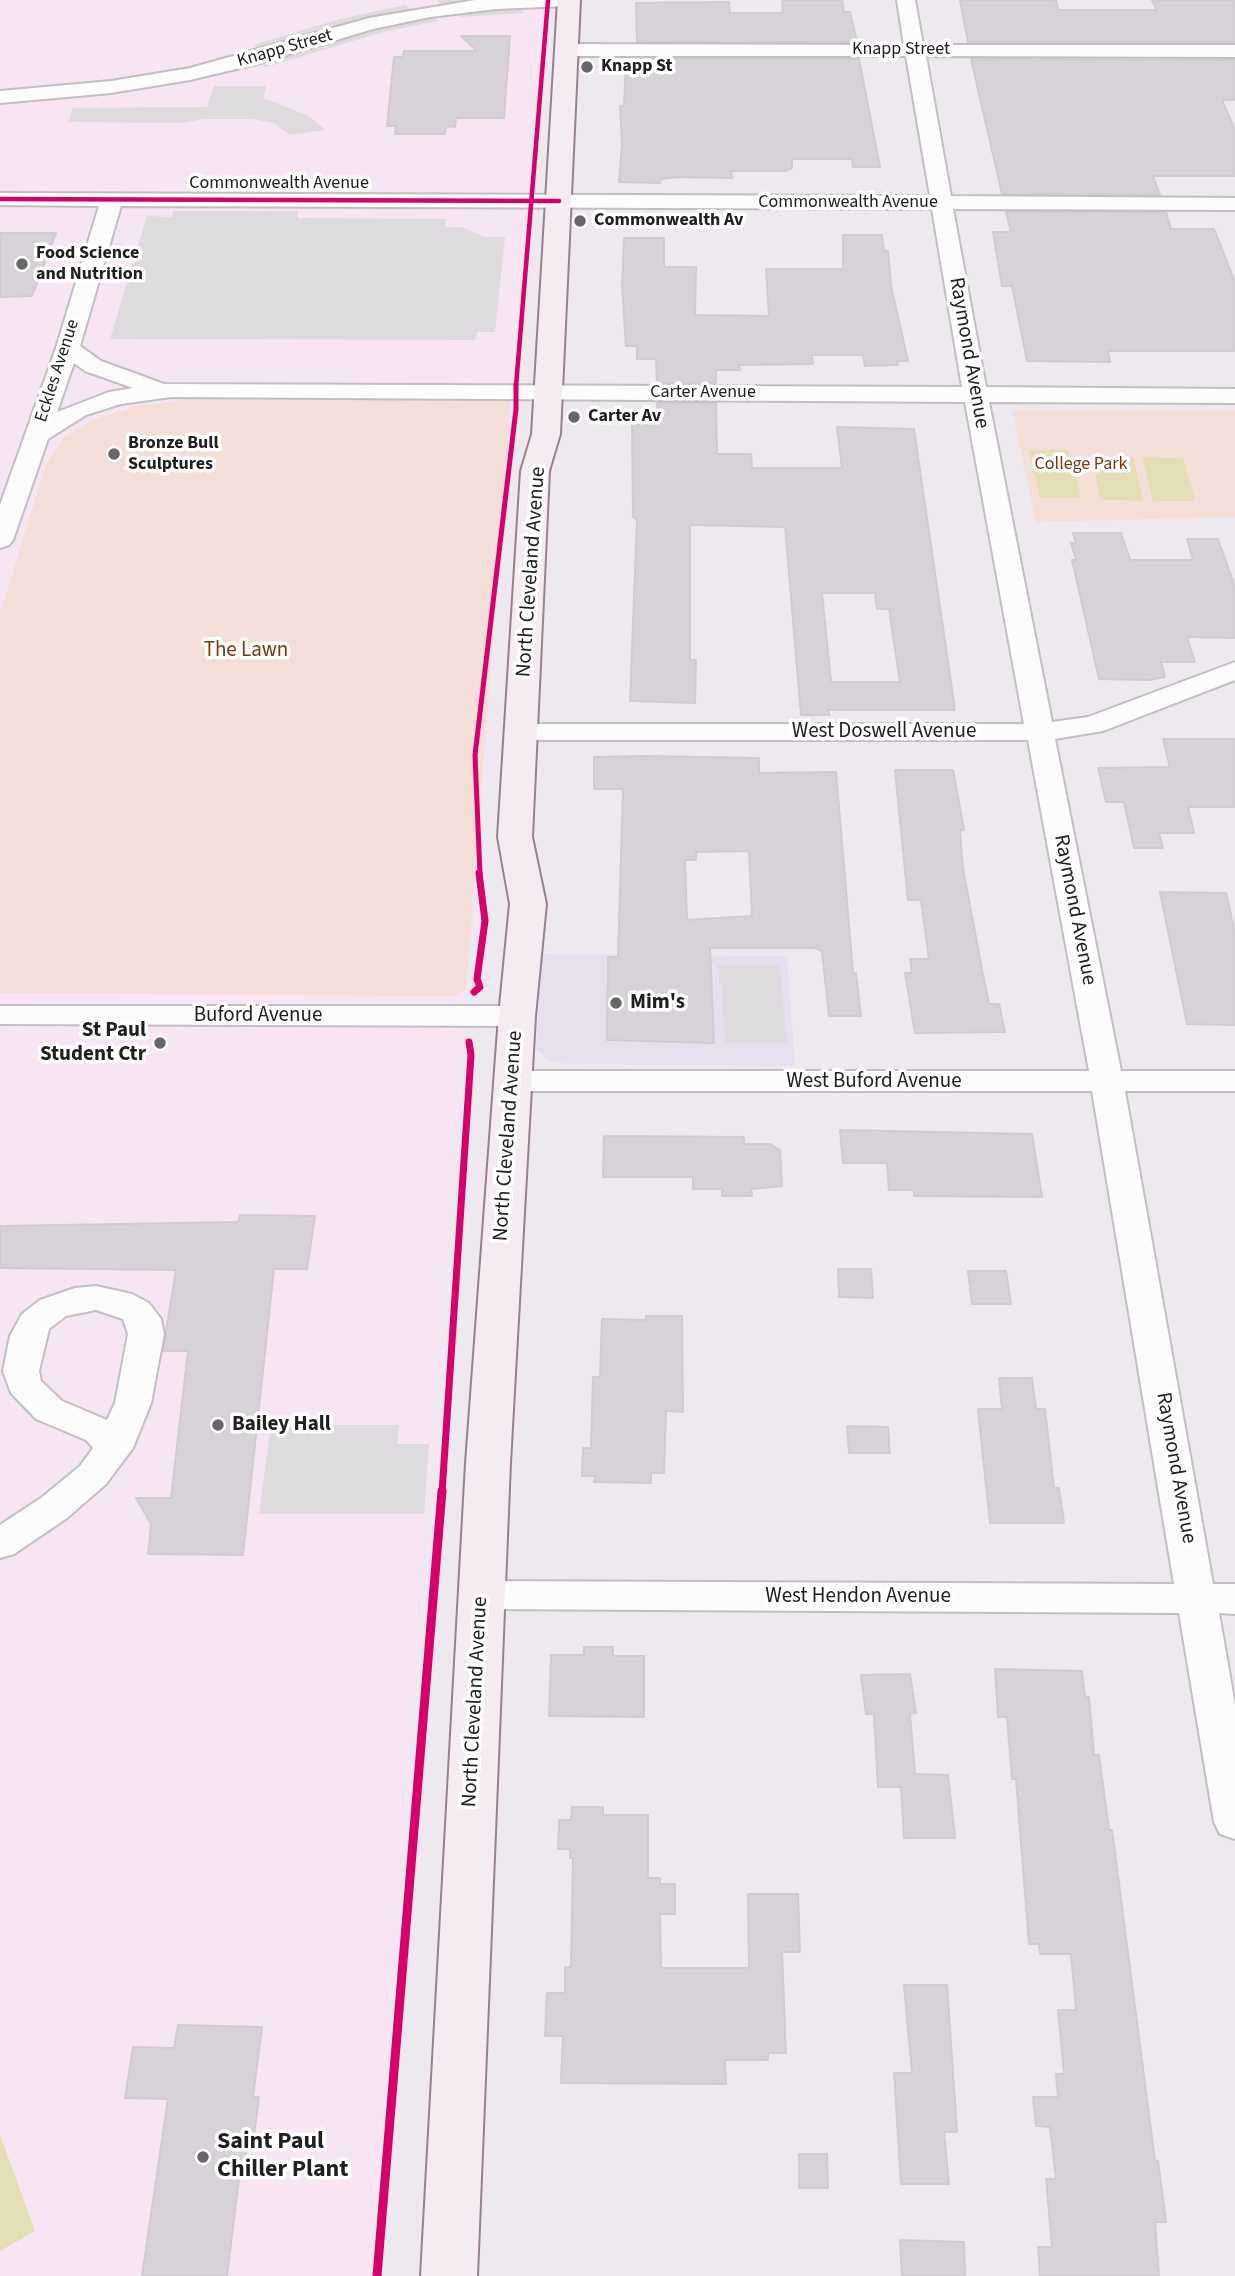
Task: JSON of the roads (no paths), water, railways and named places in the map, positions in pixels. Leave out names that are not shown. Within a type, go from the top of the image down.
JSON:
[{"type":"main road","name":"North Cleveland Avenue","points":[[449,2276],[481,1595],[516,1016],[528,904],[514,837],[535,471],[546,434],[569,0]]},
{"type":"street","name":"Knapp Street","points":[[0,97],[111,87],[207,71],[369,24],[430,11],[520,1],[569,0]]},
{"type":"street","name":"Raymond Avenue","points":[[906,0],[975,393],[1107,1081],[1216,1599],[1235,1822]]},
{"type":"street","name":"Knapp Street","points":[[567,50],[1235,51]]},
{"type":"street","name":"Commonwealth Avenue","points":[[0,199],[1235,204]]},
{"type":"street","name":"Eckles Avenue","points":[[0,540],[68,348],[112,200]]},
{"type":"street","name":"Carter Avenue","points":[[68,348],[93,366],[110,373],[171,390]]},
{"type":"street","name":"Carter Avenue","points":[[37,435],[78,410],[117,397],[171,390],[975,393],[1235,397]]},
{"type":"street","name":"West Doswell Avenue","points":[[522,732],[1042,732],[1093,725],[1235,670]]},
{"type":"street","name":"Buford Avenue","points":[[0,1014],[516,1016]]},
{"type":"street","name":"West Buford Avenue","points":[[513,1081],[1235,1081]]},
{"type":"street","points":[[0,1544],[54,1508],[93,1475],[114,1448]]},
{"type":"street","name":"West Hendon Avenue","points":[[481,1595],[1216,1599]]},
{"type":"place","name":"Knapp St","points":[[587,67]]},
{"type":"place","name":"Commonwealth Av","points":[[580,221]]},
{"type":"place","name":"Food Science and Nutrition","points":[[22,264]]},
{"type":"place","name":"Carter Av","points":[[574,417]]},
{"type":"place","name":"Bronze Bull Sculptures","points":[[114,454]]},
{"type":"place","name":"Mim's","points":[[616,1003]]},
{"type":"place","name":"St Paul Student Ctr","points":[[160,1043]]},
{"type":"place","name":"Bailey Hall","points":[[218,1425]]},
{"type":"place","name":"Saint Paul Chiller Plant","points":[[203,2157]]},
{"type":"park label","name":"College Park","points":[[1081,465]]},
{"type":"park label","name":"The Lawn","points":[[246,651]]}]
